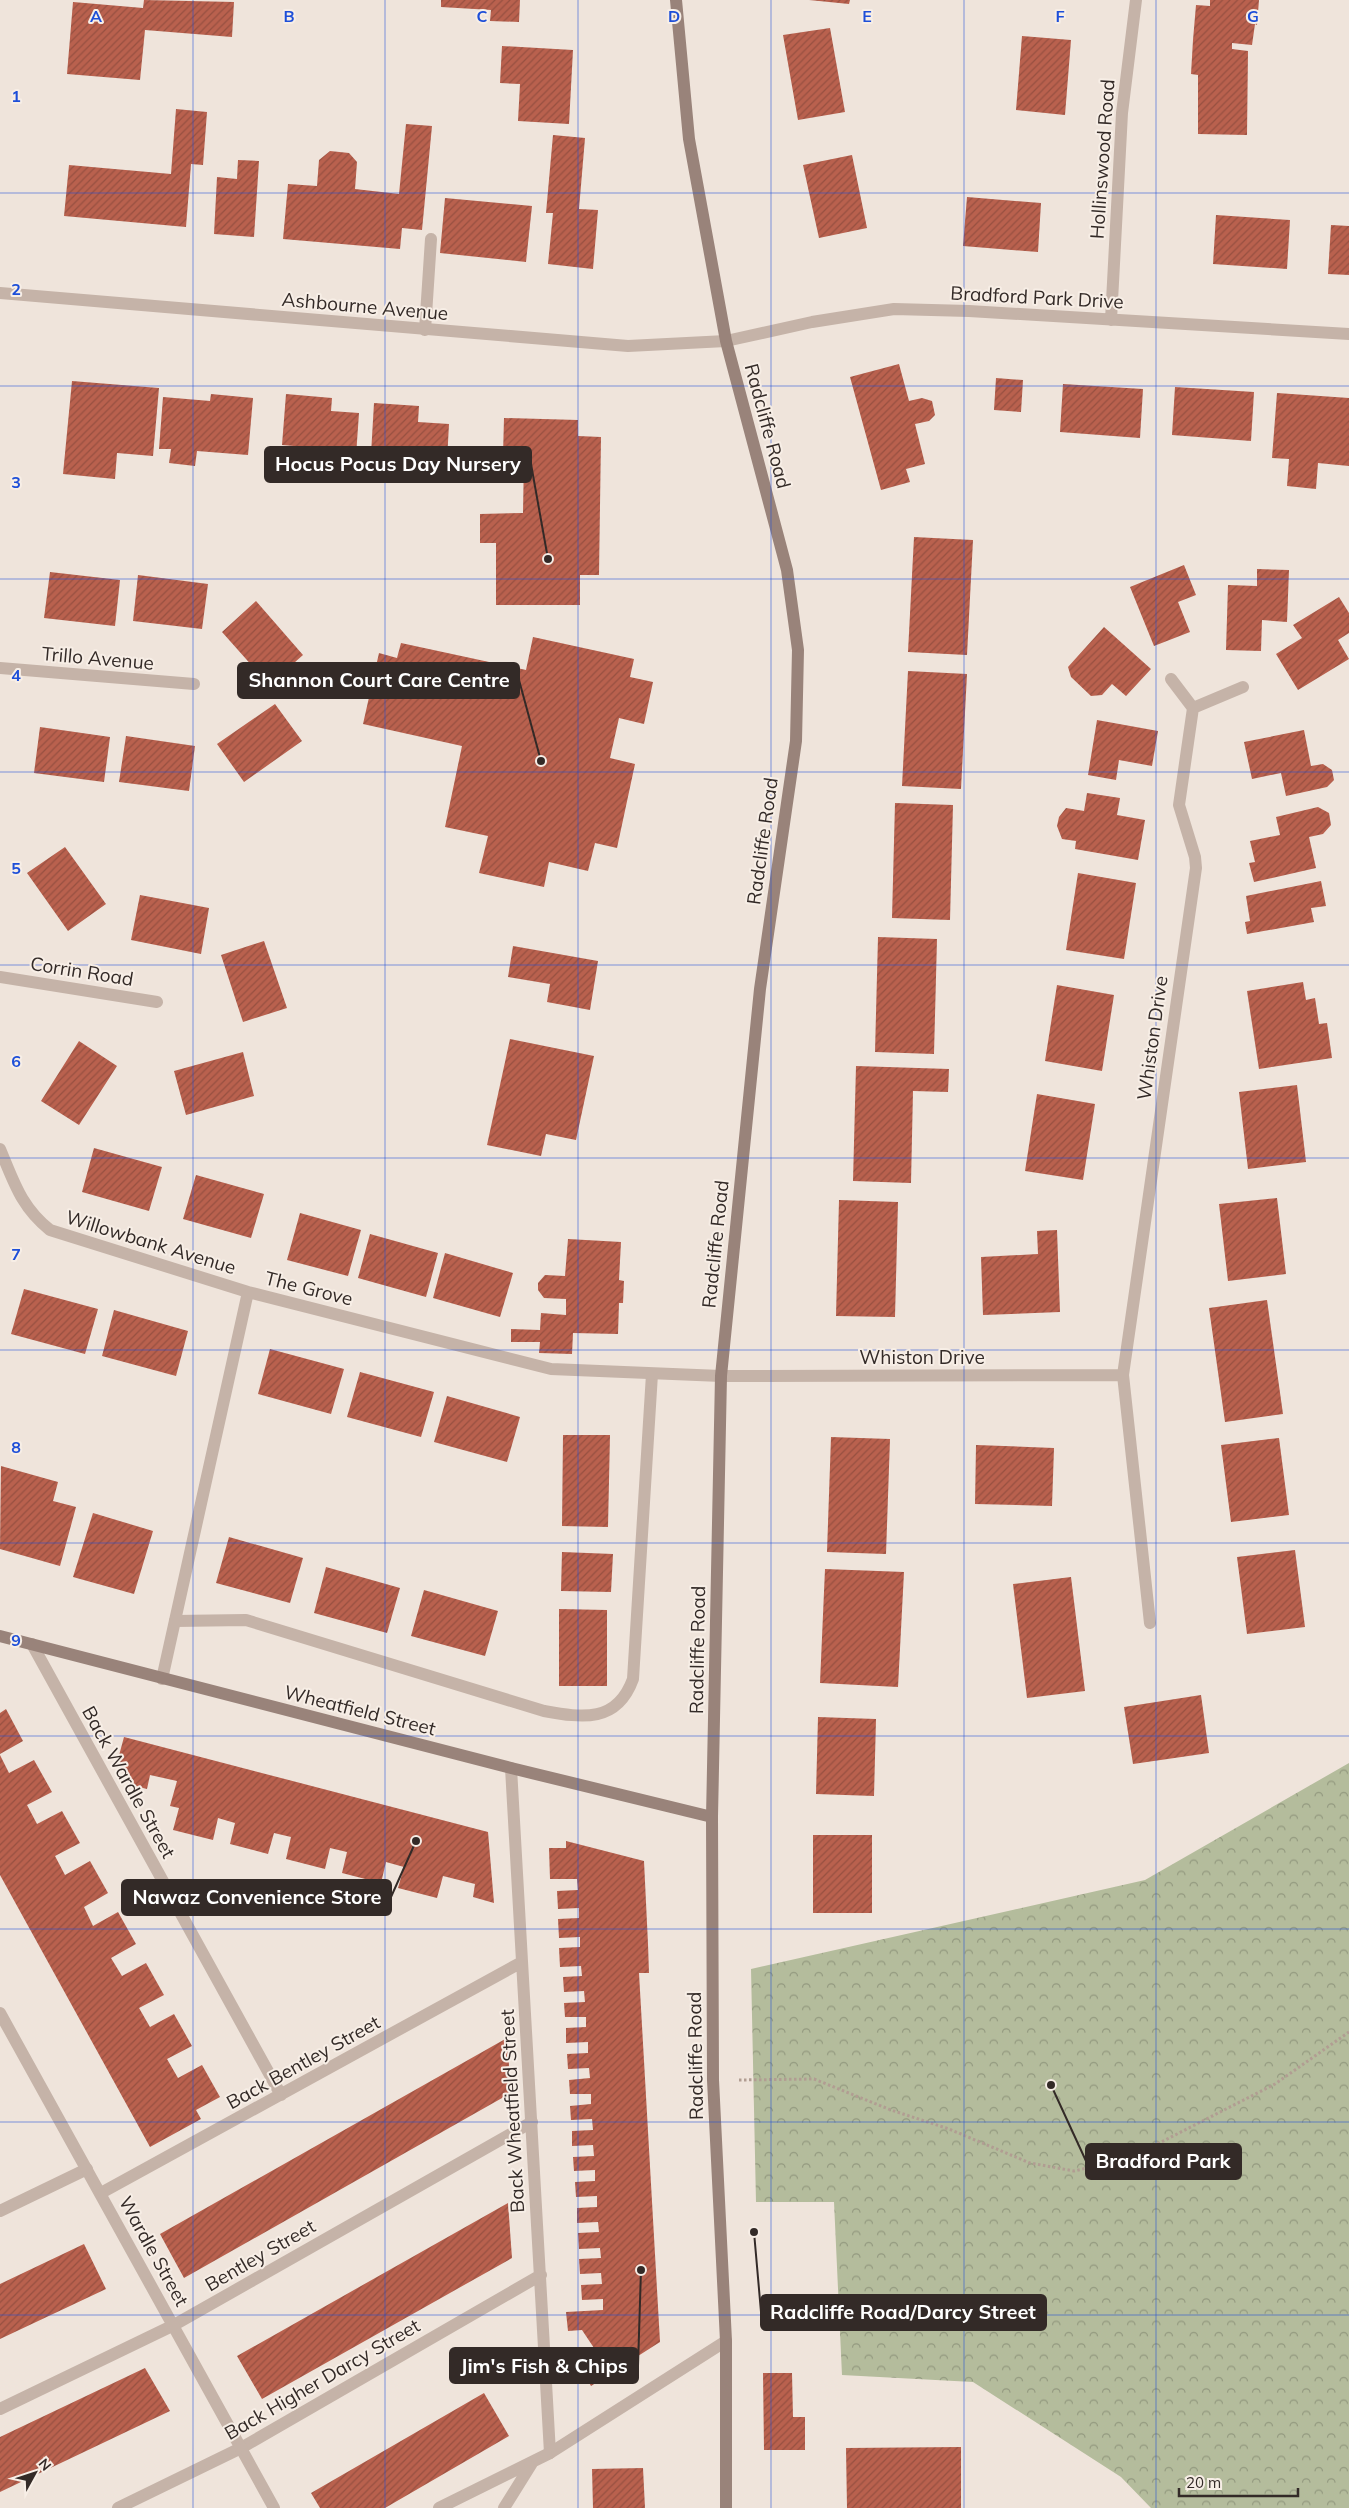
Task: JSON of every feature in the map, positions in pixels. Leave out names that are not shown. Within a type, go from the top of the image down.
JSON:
[{"type":"main road","name":"Radcliffe Road","points":[[676,0],[689,139],[726,341],[787,570],[798,650],[796,741],[760,989],[721,1376],[712,1817],[713,2080],[726,2341],[726,2508]]},
{"type":"main road","name":"Wheatfield Street","points":[[0,1636],[511,1768],[712,1817]]},
{"type":"street","name":"Hollinswood Road","points":[[1110,320],[1122,113],[1136,0]]},
{"type":"street","points":[[425,330],[431,239]]},
{"type":"street","name":"Ashbourne Avenue","points":[[0,293],[628,346],[726,341]]},
{"type":"street","name":"Bradford Park Drive","points":[[726,341],[812,322],[894,309],[1349,334]]},
{"type":"street","name":"Trillo Avenue","points":[[0,668],[194,684]]},
{"type":"street","points":[[1171,679],[1193,708],[1243,687]]},
{"type":"street","name":"Whiston Drive","points":[[1150,1623],[1122,1375],[1196,868],[1195,857],[1179,804],[1193,708]]},
{"type":"street","name":"Corrin Road","points":[[0,978],[157,1002]]},
{"type":"street","name":"Willowbank Avenue","points":[[0,1149],[20,1198],[34,1217],[50,1230],[248,1292]]},
{"type":"street","name":"The Grove","points":[[162,1679],[248,1292],[551,1369],[721,1376]]},
{"type":"street","points":[[175,1620],[246,1620],[544,1711],[575,1716],[610,1711],[628,1694],[633,1679],[652,1374]]},
{"type":"street","name":"Whiston Drive","points":[[721,1376],[1122,1375]]},
{"type":"street","name":"Back Wardle Street","points":[[32,1644],[281,2095]]},
{"type":"street","name":"Back Wheatfield Street","points":[[511,1768],[550,2453]]},
{"type":"street","name":"Back Bentley Street","points":[[101,2194],[522,1962]]},
{"type":"street","name":"Wardle Street","points":[[0,2014],[274,2508]]},
{"type":"street","name":"Bentley Street","points":[[0,2409],[174,2325],[532,2122]]},
{"type":"street","points":[[0,2211],[87,2169]]},
{"type":"street","name":"Back Higher Darcy Street","points":[[118,2508],[241,2448],[541,2275]]},
{"type":"street","points":[[439,2508],[550,2453],[726,2341]]},
{"type":"street","points":[[504,2508],[532,2463]]},
{"type":"path","points":[[713,2080],[814,2079],[949,2128],[1030,2163],[1074,2171],[1130,2158],[1275,2084],[1349,2032]]},
{"type":"green space","points":[[1349,1763],[1349,2508],[1151,2508],[1121,2477],[973,2382],[842,2375],[834,2202],[756,2202],[751,1969],[1145,1880]]},
{"type":"building","points":[[144,0],[234,2],[232,37],[145,30],[140,80],[67,74],[73,2],[143,8]]},
{"type":"building","points":[[441,0],[520,0],[519,22],[490,21],[491,10],[441,7]]},
{"type":"building","points":[[809,0],[850,0],[849,4]]},
{"type":"building","points":[[1210,0],[1259,0],[1257,25],[1255,24],[1252,45],[1232,43],[1232,49],[1248,51],[1247,135],[1198,134],[1198,75],[1191,74],[1196,5],[1210,6]]},
{"type":"building","points":[[830,28],[845,112],[798,120],[783,35]]},
{"type":"building","points":[[1022,36],[1071,40],[1065,115],[1016,110]]},
{"type":"building","points":[[502,46],[573,50],[569,124],[518,121],[520,84],[500,83]]},
{"type":"building","points":[[176,109],[207,112],[203,165],[191,164],[186,227],[64,216],[69,165],[171,174]]},
{"type":"building","points":[[406,124],[432,126],[422,230],[402,228],[400,249],[283,239],[288,184],[317,186],[319,160],[330,151],[349,153],[357,162],[355,189],[399,194]]},
{"type":"building","points":[[553,135],[585,138],[579,209],[598,210],[593,269],[548,264],[553,213],[546,213]]},
{"type":"building","points":[[852,155],[867,228],[819,238],[803,165]]},
{"type":"building","points":[[238,160],[259,161],[254,237],[214,234],[217,177],[237,179]]},
{"type":"building","points":[[967,197],[1041,203],[1038,252],[963,246]]},
{"type":"building","points":[[445,198],[532,206],[526,262],[440,253]]},
{"type":"building","points":[[1216,215],[1290,220],[1287,269],[1213,264]]},
{"type":"building","points":[[1331,225],[1349,226],[1349,275],[1328,274]]},
{"type":"building","points":[[899,364],[909,401],[922,398],[932,401],[935,415],[929,421],[915,424],[925,464],[906,469],[910,482],[881,490],[850,377]]},
{"type":"building","points":[[996,378],[1023,380],[1021,412],[994,410]]},
{"type":"building","points":[[72,381],[159,388],[153,456],[117,453],[115,479],[63,474]]},
{"type":"building","points":[[1063,384],[1143,389],[1140,438],[1060,432]]},
{"type":"building","points":[[1175,387],[1254,392],[1251,441],[1172,435]]},
{"type":"building","points":[[1277,393],[1349,398],[1349,466],[1318,463],[1316,489],[1287,486],[1289,459],[1272,458]]},
{"type":"building","points":[[211,394],[253,398],[248,455],[197,451],[195,466],[169,463],[171,449],[159,449],[163,397],[210,401]]},
{"type":"building","points":[[286,394],[332,398],[331,411],[359,413],[355,470],[327,467],[329,449],[282,445]]},
{"type":"building","points":[[374,403],[419,406],[418,422],[449,424],[446,479],[409,477],[409,457],[371,454]]},
{"type":"building","points":[[504,418],[578,420],[578,436],[601,437],[599,575],[580,575],[580,605],[496,605],[496,543],[480,543],[480,514],[523,513],[524,455],[503,455]]},
{"type":"building","points":[[914,537],[973,540],[967,655],[908,652]]},
{"type":"building","points":[[1184,565],[1196,595],[1178,602],[1190,632],[1154,646],[1130,587]]},
{"type":"building","points":[[1257,569],[1289,570],[1287,622],[1262,620],[1261,651],[1226,650],[1228,585],[1257,586]]},
{"type":"building","points":[[50,572],[120,580],[115,626],[44,618]]},
{"type":"building","points":[[138,575],[208,584],[202,629],[133,621]]},
{"type":"building","points":[[1339,597],[1349,613],[1349,633],[1338,640],[1349,659],[1298,690],[1276,654],[1302,638],[1293,625]]},
{"type":"building","points":[[256,601],[303,655],[269,685],[222,632]]},
{"type":"building","points":[[1104,627],[1151,669],[1126,696],[1112,684],[1102,695],[1091,696],[1071,677],[1068,667]]},
{"type":"building","points":[[533,637],[634,659],[630,677],[653,682],[644,724],[619,718],[610,758],[635,764],[617,848],[595,843],[588,871],[549,862],[544,887],[479,873],[488,836],[445,827],[462,746],[363,724],[379,653],[397,658],[401,643],[526,670]]},
{"type":"building","points":[[908,671],[967,674],[961,789],[902,786]]},
{"type":"building","points":[[275,704],[302,741],[244,782],[217,744]]},
{"type":"building","points":[[1097,720],[1158,731],[1152,766],[1119,760],[1116,780],[1088,775]]},
{"type":"building","points":[[40,727],[110,737],[104,782],[34,773]]},
{"type":"building","points":[[1304,730],[1311,766],[1323,764],[1332,770],[1334,780],[1327,787],[1286,796],[1281,773],[1252,779],[1244,742]]},
{"type":"building","points":[[126,736],[195,746],[189,791],[119,782]]},
{"type":"building","points":[[1087,793],[1120,798],[1117,815],[1145,820],[1138,860],[1075,849],[1076,841],[1062,839],[1057,826],[1059,817],[1066,808],[1084,811]]},
{"type":"building","points":[[895,803],[953,805],[950,920],[892,918]]},
{"type":"building","points":[[1318,807],[1329,813],[1331,825],[1323,834],[1309,837],[1316,868],[1254,882],[1249,863],[1255,862],[1250,841],[1280,835],[1276,817]]},
{"type":"building","points":[[65,847],[106,904],[68,931],[27,873]]},
{"type":"building","points":[[1078,873],[1136,883],[1124,959],[1066,950]]},
{"type":"building","points":[[1321,881],[1326,906],[1311,908],[1314,922],[1247,934],[1245,922],[1250,921],[1246,896]]},
{"type":"building","points":[[140,895],[209,908],[201,954],[131,940]]},
{"type":"building","points":[[878,937],[937,939],[934,1054],[875,1052]]},
{"type":"building","points":[[264,941],[287,1008],[243,1022],[221,955]]},
{"type":"building","points":[[513,946],[598,961],[590,1010],[547,1002],[550,984],[508,977]]},
{"type":"building","points":[[1303,982],[1306,1000],[1315,998],[1319,1024],[1327,1023],[1332,1058],[1259,1069],[1247,991]]},
{"type":"building","points":[[1057,985],[1114,995],[1102,1071],[1045,1061]]},
{"type":"building","points":[[510,1039],[594,1056],[576,1140],[546,1134],[541,1156],[487,1145]]},
{"type":"building","points":[[79,1041],[117,1066],[79,1125],[41,1101]]},
{"type":"building","points":[[243,1052],[254,1096],[186,1115],[174,1071]]},
{"type":"building","points":[[856,1066],[949,1069],[948,1092],[913,1091],[911,1183],[853,1181]]},
{"type":"building","points":[[1297,1085],[1306,1162],[1248,1169],[1239,1092]]},
{"type":"building","points":[[1037,1094],[1095,1104],[1083,1180],[1025,1171]]},
{"type":"building","points":[[94,1148],[162,1167],[149,1211],[82,1192]]},
{"type":"building","points":[[196,1175],[264,1194],[251,1238],[183,1219]]},
{"type":"building","points":[[1277,1198],[1286,1274],[1228,1281],[1219,1204]]},
{"type":"building","points":[[839,1200],[898,1202],[895,1317],[836,1316]]},
{"type":"building","points":[[300,1213],[361,1230],[348,1276],[287,1260]]},
{"type":"building","points":[[1057,1230],[1060,1312],[983,1315],[981,1257],[1038,1254],[1037,1231]]},
{"type":"building","points":[[370,1234],[438,1253],[426,1297],[358,1278]]},
{"type":"building","points":[[568,1239],[621,1242],[619,1280],[624,1281],[623,1303],[619,1303],[618,1334],[573,1333],[572,1354],[539,1353],[540,1342],[511,1342],[511,1329],[540,1330],[541,1313],[566,1315],[566,1299],[544,1298],[538,1290],[538,1283],[545,1275],[565,1276]]},
{"type":"building","points":[[445,1253],[513,1273],[500,1317],[433,1298]]},
{"type":"building","points":[[24,1289],[98,1309],[85,1354],[11,1334]]},
{"type":"building","points":[[1267,1300],[1283,1414],[1225,1422],[1209,1308]]},
{"type":"building","points":[[114,1310],[188,1331],[176,1376],[102,1356]]},
{"type":"building","points":[[270,1349],[344,1369],[331,1414],[258,1394]]},
{"type":"building","points":[[360,1372],[434,1392],[421,1437],[347,1417]]},
{"type":"building","points":[[447,1396],[520,1417],[507,1462],[434,1442]]},
{"type":"building","points":[[563,1435],[610,1435],[608,1527],[562,1526]]},
{"type":"building","points":[[831,1437],[890,1439],[886,1554],[827,1552]]},
{"type":"building","points":[[1279,1438],[1289,1515],[1231,1522],[1221,1445]]},
{"type":"building","points":[[976,1445],[1054,1448],[1052,1506],[975,1504]]},
{"type":"building","points":[[1,1466],[58,1482],[53,1501],[76,1507],[60,1566],[0,1549]]},
{"type":"building","points":[[93,1513],[153,1531],[134,1594],[73,1577]]},
{"type":"building","points":[[229,1537],[303,1558],[290,1603],[216,1583]]},
{"type":"building","points":[[1295,1550],[1305,1627],[1247,1634],[1237,1557]]},
{"type":"building","points":[[562,1552],[613,1554],[611,1592],[561,1591]]},
{"type":"building","points":[[326,1567],[400,1588],[387,1633],[314,1613]]},
{"type":"building","points":[[825,1569],[904,1572],[898,1687],[820,1683]]},
{"type":"building","points":[[1071,1577],[1085,1691],[1027,1698],[1013,1584]]},
{"type":"building","points":[[424,1590],[498,1611],[485,1656],[411,1636]]},
{"type":"building","points":[[559,1609],[607,1610],[607,1686],[559,1686]]},
{"type":"building","points":[[1201,1695],[1209,1753],[1133,1764],[1124,1707]]},
{"type":"building","points":[[6,1709],[23,1741],[0,1754],[0,1713]]},
{"type":"building","points":[[818,1717],[876,1719],[874,1796],[816,1794]]},
{"type":"building","points":[[124,1737],[488,1832],[494,1903],[473,1897],[475,1884],[443,1876],[437,1898],[398,1888],[404,1867],[386,1862],[381,1883],[342,1873],[347,1852],[330,1848],[325,1869],[286,1859],[291,1837],[274,1833],[268,1854],[230,1844],[235,1823],[218,1818],[213,1840],[173,1830],[179,1808],[170,1806],[177,1781],[150,1775],[147,1789],[131,1785],[117,1763]]},
{"type":"building","points":[[0,1755],[9,1773],[34,1760],[52,1792],[27,1805],[37,1824],[62,1811],[80,1843],[55,1856],[65,1875],[90,1861],[108,1893],[84,1907],[93,1926],[118,1912],[136,1944],[111,1958],[122,1976],[146,1963],[164,1995],[139,2008],[150,2027],[174,2014],[192,2046],[167,2059],[178,2078],[202,2065],[220,2097],[196,2110],[201,2119],[150,2147],[0,1875]]},
{"type":"building","points":[[813,1835],[872,1835],[872,1913],[813,1913]]},
{"type":"building","points":[[566,1841],[644,1861],[648,1944],[649,1973],[639,1973],[660,2342],[591,2386],[581,2369],[600,2357],[582,2330],[568,2331],[566,2312],[603,2310],[603,2299],[582,2300],[581,2285],[602,2284],[601,2273],[580,2274],[579,2259],[601,2258],[600,2248],[579,2249],[578,2233],[599,2232],[598,2222],[577,2223],[577,2208],[597,2207],[597,2196],[576,2197],[575,2182],[595,2181],[595,2170],[574,2171],[573,2157],[594,2156],[593,2145],[572,2146],[572,2131],[593,2130],[592,2119],[571,2120],[570,2106],[591,2104],[591,2094],[570,2094],[569,2080],[590,2078],[589,2068],[568,2069],[567,2054],[588,2053],[588,2042],[566,2043],[566,2028],[586,2027],[586,2017],[565,2017],[564,2003],[585,2002],[584,1991],[564,1992],[563,1977],[582,1976],[581,1966],[560,1967],[559,1948],[580,1947],[580,1937],[559,1938],[558,1919],[579,1918],[579,1908],[558,1909],[557,1891],[578,1890],[577,1879],[550,1879],[549,1848],[566,1848]]},
{"type":"building","points":[[507,2038],[511,2093],[184,2278],[160,2234]]},
{"type":"building","points":[[508,2203],[512,2258],[262,2399],[237,2356]]},
{"type":"building","points":[[84,2244],[106,2289],[0,2339],[0,2284]]},
{"type":"building","points":[[145,2368],[170,2411],[0,2492],[0,2437]]},
{"type":"building","points":[[763,2373],[792,2373],[793,2417],[805,2417],[805,2450],[764,2450]]},
{"type":"building","points":[[484,2393],[509,2436],[385,2508],[320,2508],[311,2493]]},
{"type":"building","points":[[961,2447],[961,2508],[847,2508],[846,2448]]},
{"type":"building","points":[[643,2468],[645,2508],[593,2508],[592,2469]]},
{"type":"place","name":"Hocus Pocus Day Nursery","points":[[548,559]]},
{"type":"place","name":"Shannon Court Care Centre","points":[[541,761]]},
{"type":"place","name":"Nawaz Convenience Store","points":[[416,1841]]},
{"type":"place","name":"Bradford Park","points":[[1051,2085]]},
{"type":"place","name":"Radcliffe Road/Darcy Street","points":[[754,2232]]},
{"type":"place","name":"Jim's Fish & Chips","points":[[641,2270]]}]
